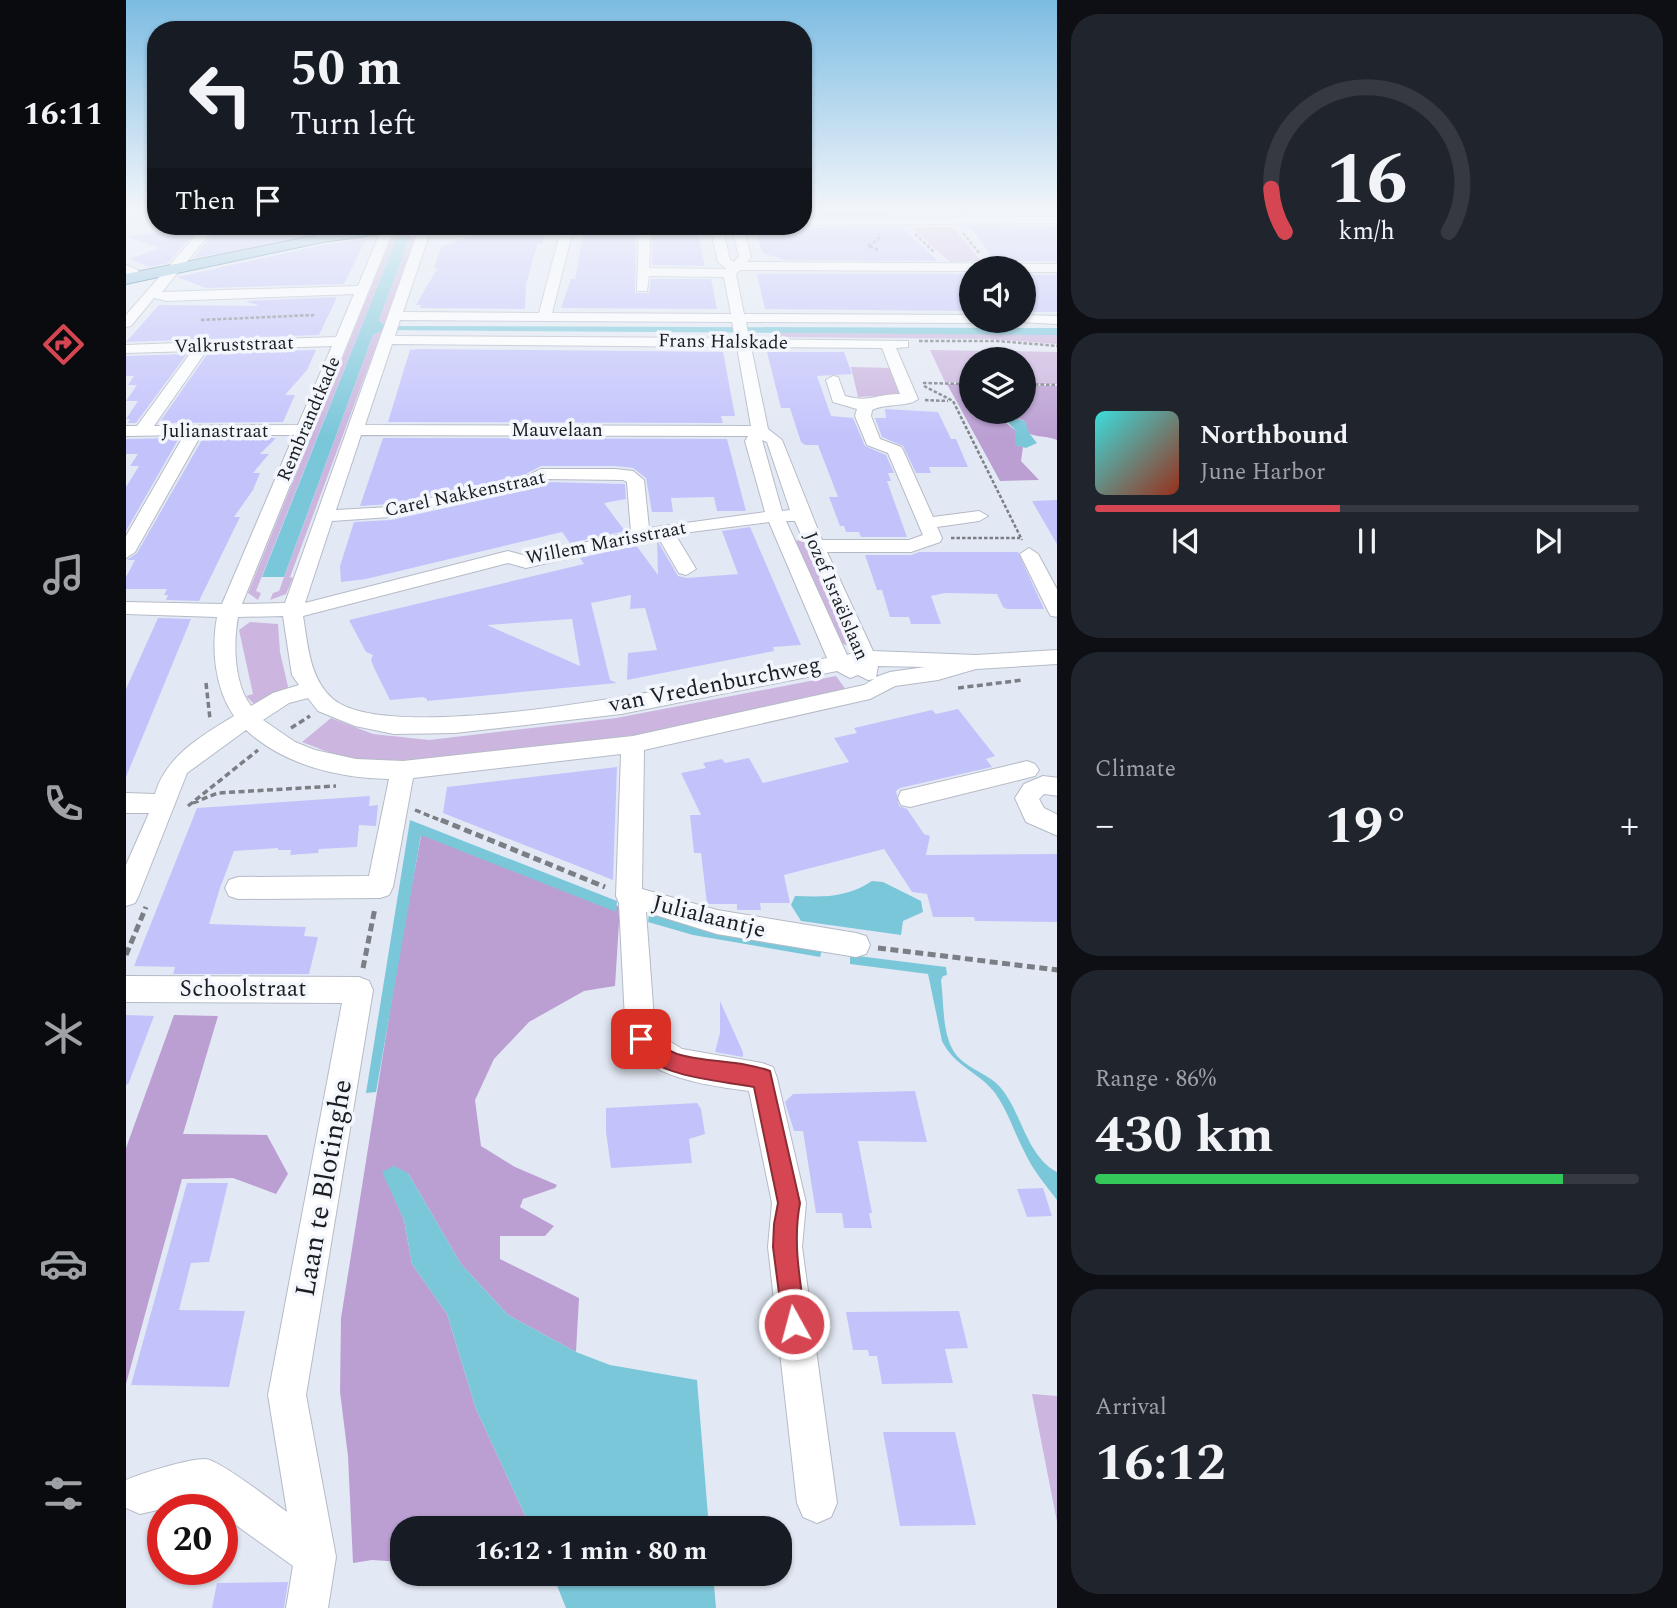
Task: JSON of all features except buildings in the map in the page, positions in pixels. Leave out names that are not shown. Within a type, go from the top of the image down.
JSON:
[{"type":"street","points":[[126,323],[158,286]]},
{"type":"street","name":"Rembrandtkade","points":[[260,734],[233,698],[222,635],[229,611],[364,286]]},
{"type":"street","name":"Rembrandtkade","points":[[292,611],[405,286]]},
{"type":"street","points":[[544,318],[552,286]]},
{"type":"street","name":"Jozef Israëlslaan","points":[[734,286],[760,431],[753,441],[775,516],[839,661],[870,691]]},
{"type":"street","points":[[155,290],[157,295],[167,297],[363,290]]},
{"type":"street","name":"Frans Halskade","points":[[391,328],[544,318],[740,329],[903,344]]},
{"type":"street","points":[[1036,319],[1057,320]]},
{"type":"street","name":"Frans Halskade","points":[[391,328],[740,329],[959,320]]},
{"type":"street","name":"Valkruststraat","points":[[126,349],[342,341]]},
{"type":"street","points":[[833,380],[838,399],[865,407],[883,399],[910,399],[887,344]]},
{"type":"street","points":[[131,434],[203,346]]},
{"type":"street","points":[[865,407],[863,416],[873,442],[895,450],[930,531]]},
{"type":"street","name":"Julianastraat","points":[[131,434],[304,430]]},
{"type":"street","name":"Mauvelaan","points":[[355,430],[760,431]]},
{"type":"street","points":[[126,552],[195,431]]},
{"type":"street","name":"Jozef Israëlslaan","points":[[760,431],[774,440],[801,515],[866,657],[870,691]]},
{"type":"street","name":"Carel Nakkenstraat","points":[[325,516],[390,512],[530,481],[541,474],[615,474],[627,475],[635,480],[640,533]]},
{"type":"street","name":"Willem Marisstraat","points":[[126,608],[229,611],[308,609],[508,557],[526,562],[640,533],[801,515]]},
{"type":"street","points":[[815,546],[911,546],[930,531],[979,516]]},
{"type":"street","points":[[663,530],[686,569]]},
{"type":"street","points":[[1025,546],[1057,609]]},
{"type":"street","points":[[126,895],[176,805],[184,782],[260,734],[296,706],[319,697],[303,675],[292,611]]},
{"type":"street","name":"van Vredenburchweg","points":[[319,697],[355,718],[394,726],[455,725],[621,706],[866,657],[976,662],[1056,659]]},
{"type":"street","name":"van Vredenburchweg","points":[[260,734],[294,751],[339,766],[371,771],[403,770],[633,744],[870,691],[890,679],[938,673],[976,662]]},
{"type":"street","name":"van Vredenburchweg","points":[[633,744],[630,897],[641,1039],[656,1054],[675,1063],[762,1078],[789,1203],[785,1247],[817,1503]]},
{"type":"street","points":[[238,888],[380,887],[403,770]]},
{"type":"street","points":[[910,798],[1027,771]]},
{"type":"street","points":[[1057,787],[1039,785],[1031,789],[1027,799],[1035,815],[1057,826]]},
{"type":"street","points":[[126,803],[176,805]]},
{"type":"street","name":"Julialaantje","points":[[630,897],[687,915],[728,924],[856,945]]},
{"type":"street","name":"Schoolstraat","points":[[126,989],[359,990]]},
{"type":"street","name":"Laan te Blotinghe","points":[[307,1608],[315,1557],[287,1395],[359,990]]},
{"type":"street","points":[[140,1494],[205,1479],[315,1557]]},
{"type":"path","points":[[201,320],[314,315]]},
{"type":"path","points":[[903,344],[930,340],[1057,346]]},
{"type":"path","points":[[959,384],[918,383],[953,401],[1025,546]]},
{"type":"path","points":[[1036,384],[1057,385]]},
{"type":"path","points":[[910,399],[953,401]]},
{"type":"path","points":[[930,531],[1025,546]]},
{"type":"path","points":[[176,805],[260,734],[319,697]]},
{"type":"path","points":[[176,805],[218,793],[337,786]]},
{"type":"path","name":"Julialaantje","points":[[396,802],[630,897]]},
{"type":"path","points":[[359,990],[380,887]]},
{"type":"path","points":[[856,945],[1057,970]]},
{"type":"shaded area","points":[[372,286],[377,286],[256,591],[261,593],[258,600],[248,593]]},
{"type":"shaded area","points":[[392,286],[398,286],[384,325],[379,320]]},
{"type":"shaded area","points":[[382,330],[290,577],[293,578],[286,594],[270,600],[273,593],[279,591],[373,335]]},
{"type":"shaded area","points":[[774,333],[1057,334],[1057,344],[990,339],[775,337]]},
{"type":"shaded area","points":[[930,350],[959,350],[959,383],[945,382]]},
{"type":"shaded area","points":[[1036,352],[1057,352],[1057,384],[1036,384]]},
{"type":"shaded area","points":[[851,367],[890,368],[902,395],[858,397]]},
{"type":"shaded area","points":[[947,384],[959,384],[959,406]]},
{"type":"shaded area","points":[[1036,385],[1057,386],[1057,440],[1028,433],[1026,424],[1036,424]]},
{"type":"shaded area","points":[[969,424],[1007,424],[1015,430],[1016,445],[1023,447],[1021,461],[1039,480],[1000,481]]},
{"type":"shaded area","points":[[805,540],[852,644],[839,642],[792,541]]},
{"type":"shaded area","points":[[250,622],[278,624],[280,652],[289,691],[255,705],[246,696],[253,694],[239,630]]},
{"type":"shaded area","points":[[836,676],[847,691],[654,733],[397,763],[346,759],[302,742],[331,718],[373,734],[429,740],[616,718]]},
{"type":"shaded area","points":[[423,826],[620,907],[615,986],[584,991],[529,1022],[494,1059],[475,1100],[481,1146],[515,1167],[557,1185],[523,1199],[520,1207],[554,1226],[545,1236],[500,1236],[500,1259],[579,1298],[576,1352],[508,1315],[461,1264],[408,1173],[383,1172],[404,1220],[412,1264],[447,1314],[476,1409],[525,1516],[390,1516],[390,1561],[353,1563],[348,1456],[340,1392],[341,1318],[399,954]]},
{"type":"shaded area","points":[[174,1015],[218,1016],[183,1134],[267,1135],[288,1174],[276,1194],[233,1178],[182,1179],[126,1384],[126,1148]]},
{"type":"shaded area","points":[[1032,1394],[1057,1396],[1057,1522]]},
{"type":"water","points":[[378,286],[392,286],[379,320],[385,326],[959,328],[959,333],[1036,333],[1036,328],[1057,328],[1057,335],[383,330],[373,335],[284,577],[262,577]]},
{"type":"water","points":[[1010,424],[1026,424],[1037,443],[1026,448],[1015,445],[1015,430]]},
{"type":"water","points":[[410,820],[617,901],[616,912],[421,835],[376,1092],[366,1093]]},
{"type":"water","points":[[872,881],[883,882],[921,901],[923,912],[903,921],[901,935],[801,921],[791,905],[795,896],[844,893]]},
{"type":"water","points":[[649,913],[695,926],[823,947],[820,957],[693,935],[648,922]]},
{"type":"water","points":[[850,955],[946,967],[947,975],[941,980],[949,1042],[957,1056],[995,1082],[1007,1097],[1031,1145],[1047,1165],[1057,1172],[1057,1200],[1031,1164],[995,1093],[947,1050],[942,1041],[928,974],[850,964]]},
{"type":"water","points":[[394,1166],[408,1173],[461,1264],[508,1315],[576,1352],[610,1365],[697,1380],[708,1516],[525,1516],[476,1409],[447,1314],[412,1264],[404,1220],[382,1172]]},
{"type":"water","points":[[557,1586],[714,1586],[716,1608],[566,1608]]},
{"type":"route","points":[[641,1039],[656,1054],[675,1063],[762,1078],[789,1203],[785,1247],[794,1324]]}]
